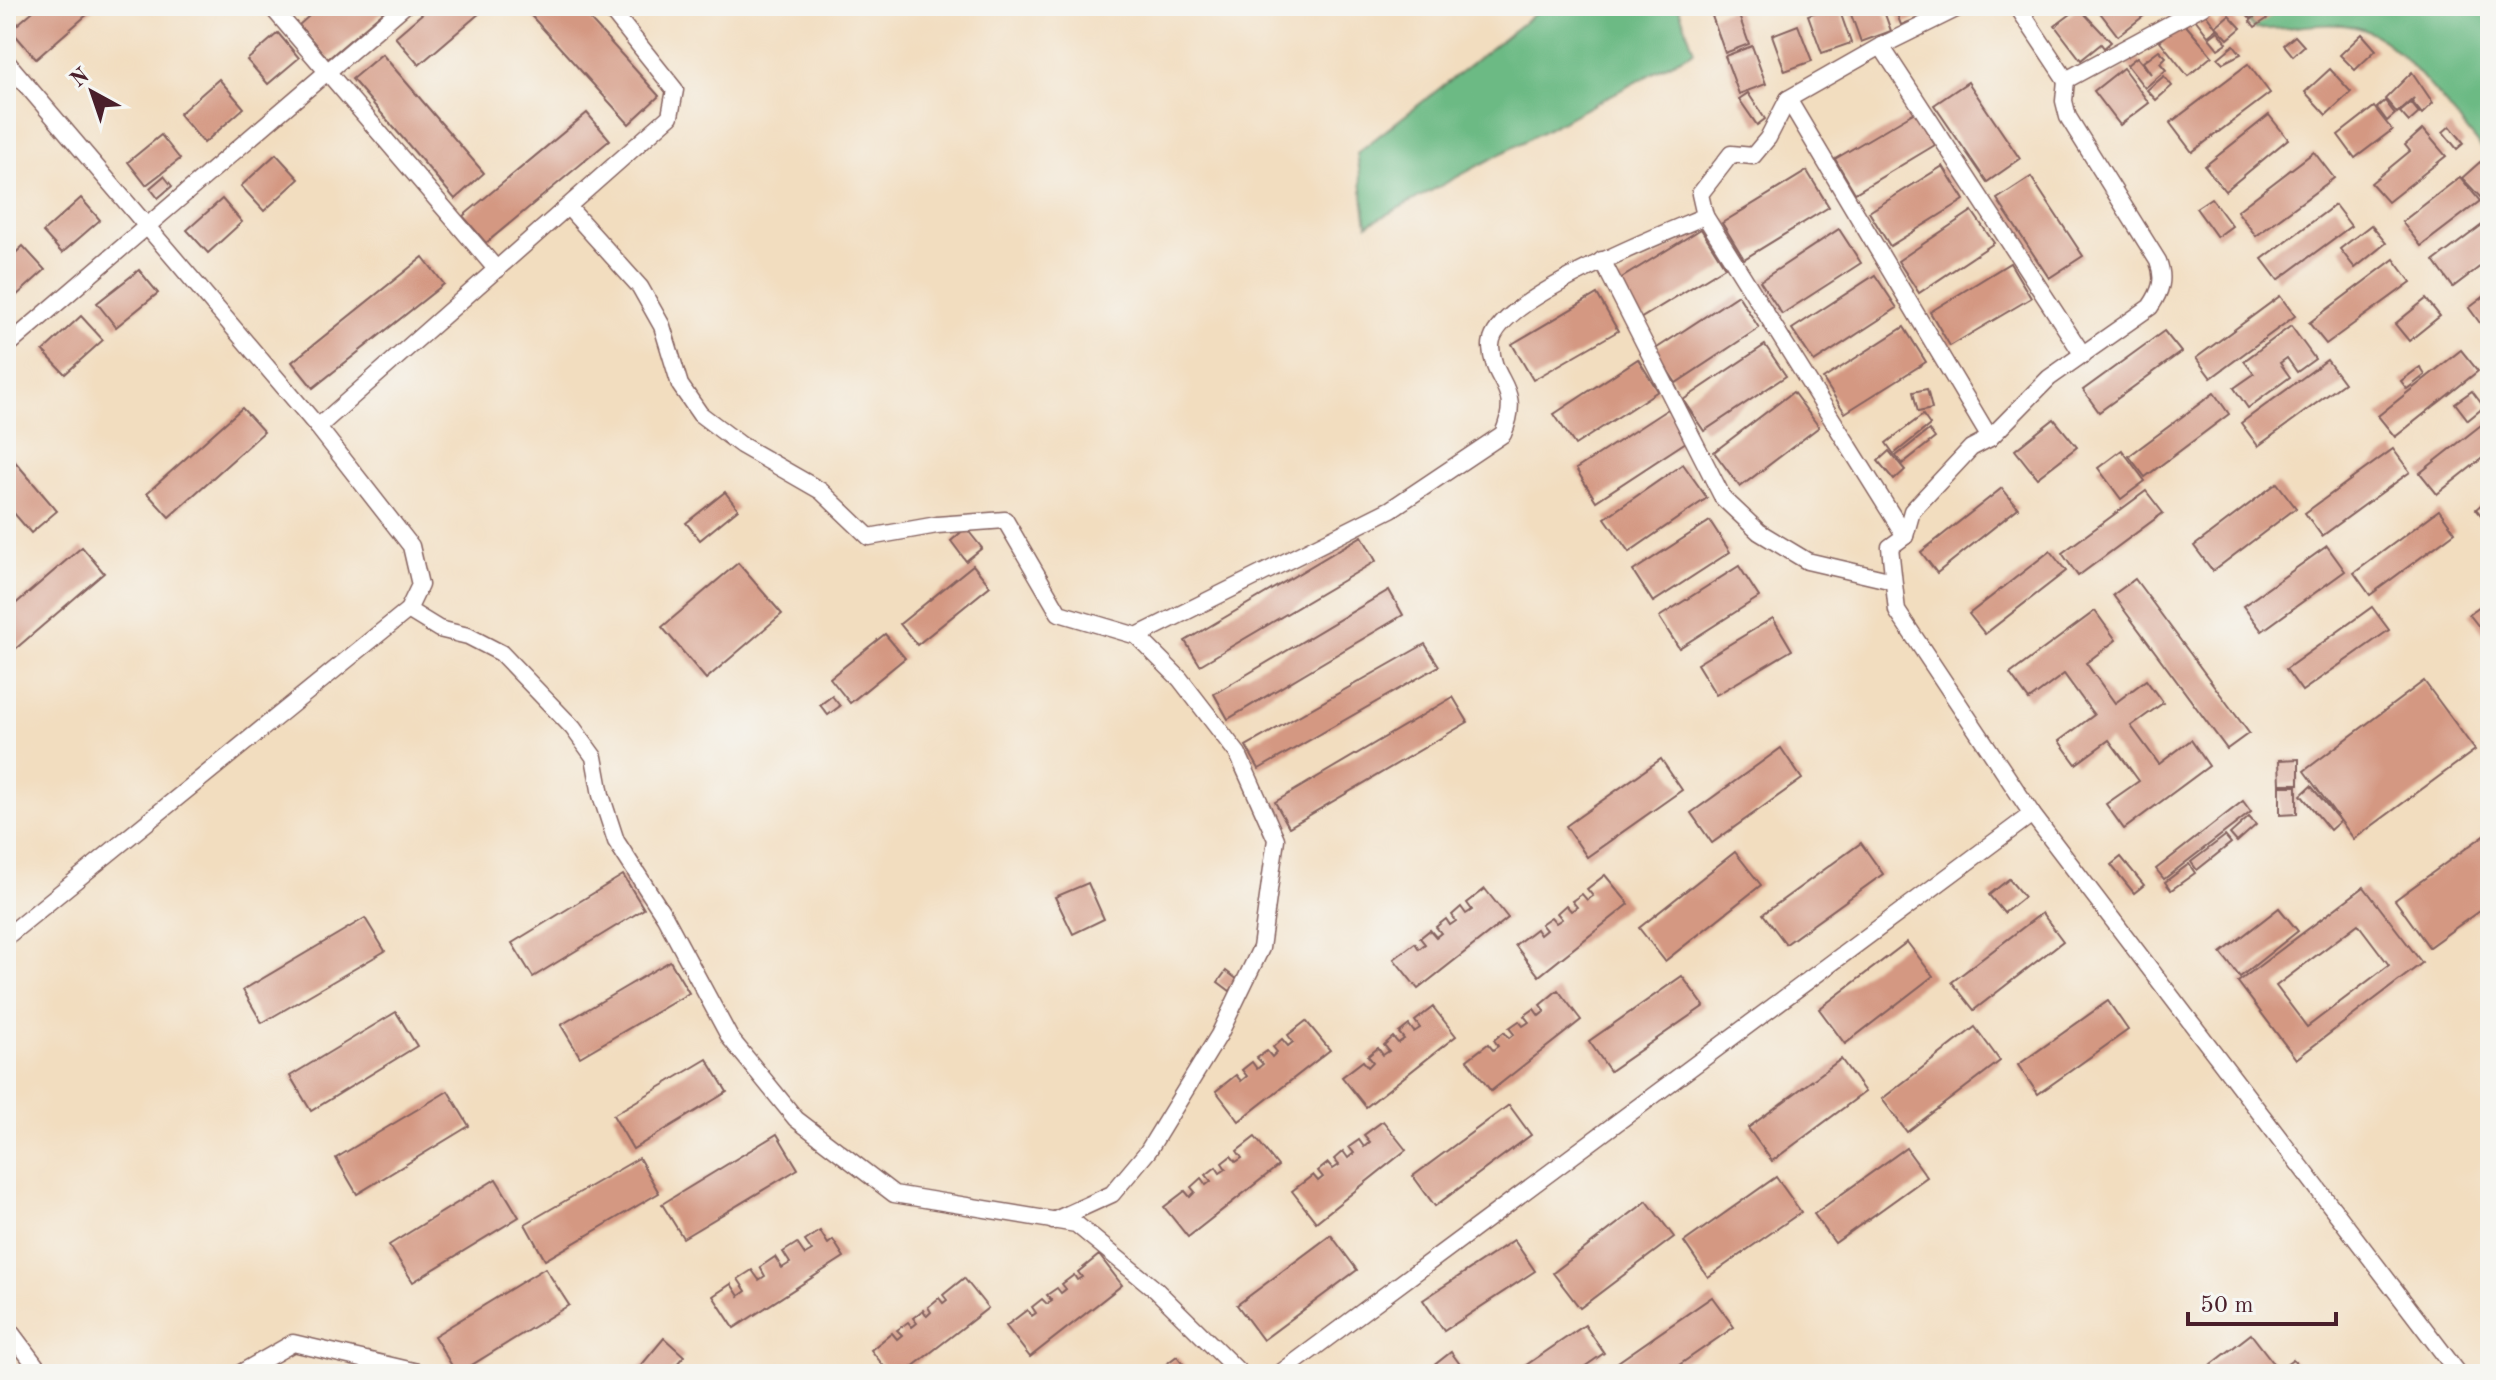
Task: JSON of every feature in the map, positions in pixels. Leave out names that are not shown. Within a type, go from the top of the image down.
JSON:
[{"type":"street","points":[[271,6],[497,270]]},
{"type":"street","points":[[6,347],[145,224],[404,6]]},
{"type":"street","points":[[318,427],[670,116],[675,90],[608,6]]},
{"type":"street","points":[[1905,536],[1705,216],[1700,194],[1731,154],[1753,156],[1768,138],[1788,99],[1881,46],[1962,6]]},
{"type":"street","points":[[2017,6],[2066,80],[2064,101],[2068,117],[2158,261],[2163,275],[2159,295],[2150,307],[2049,378],[1990,438],[1971,448],[1912,511],[1905,536],[1890,547],[1897,611],[2032,814],[2459,1374]]},
{"type":"street","points":[[2066,80],[2203,6]]},
{"type":"street","points":[[1881,46],[2083,355]]},
{"type":"street","points":[[6,61],[318,427],[411,546],[420,585],[408,610],[6,937]]},
{"type":"street","points":[[1788,99],[1990,438]]},
{"type":"street","points":[[568,207],[640,287],[662,326],[680,385],[700,414],[730,438],[821,491],[869,537],[937,525],[1005,520],[1059,613],[1137,636],[1180,679],[1238,754],[1276,839],[1261,948],[1219,1035],[1148,1151],[1112,1194],[1053,1221]]},
{"type":"street","points":[[1137,636],[1391,509],[1503,434],[1511,414],[1510,399],[1491,346],[1497,328],[1511,314],[1602,260],[1705,216]]},
{"type":"street","points":[[1602,260],[1723,498],[1759,532],[1807,561],[1893,581]]},
{"type":"street","points":[[408,610],[439,629],[468,636],[501,653],[573,728],[594,757],[601,795],[616,841],[665,917],[730,1038],[796,1119],[894,1194],[1076,1224],[1156,1290],[1241,1374]]},
{"type":"street","points":[[1279,1374],[2032,814]]},
{"type":"street","points":[[6,1326],[42,1374]]},
{"type":"street","points":[[239,1374],[293,1343],[426,1374]]},
{"type":"green space","points":[[1545,6],[1678,6],[1694,51],[1367,225],[1357,153]]},
{"type":"green space","points":[[2236,6],[2490,6],[2490,158],[2411,65],[2375,35],[2359,28],[2333,25],[2254,29]]},
{"type":"building","points":[[39,6],[97,6],[36,59],[11,30]]},
{"type":"building","points":[[320,6],[390,6],[328,59],[299,25]]},
{"type":"building","points":[[431,6],[488,6],[419,65],[395,37]]},
{"type":"building","points":[[531,6],[578,6],[659,96],[629,124],[526,10]]},
{"type":"building","points":[[1838,6],[1851,43],[1822,53],[1808,15]]},
{"type":"building","points":[[1848,6],[1882,6],[1891,31],[1861,42]]},
{"type":"building","points":[[1894,6],[1923,6],[1926,15],[1901,25]]},
{"type":"building","points":[[2095,6],[2140,6],[2146,14],[2118,36]]},
{"type":"building","points":[[2240,6],[2266,6],[2251,19]]},
{"type":"building","points":[[2268,6],[2277,12],[2255,27],[2250,21]]},
{"type":"building","points":[[1736,7],[1749,44],[1725,53],[1712,16]]},
{"type":"building","points":[[2201,7],[2217,29],[2208,36],[2192,15]]},
{"type":"building","points":[[2079,8],[2111,42],[2104,48],[2101,44],[2081,60],[2055,26]]},
{"type":"building","points":[[2229,15],[2241,28],[2228,39],[2216,26]]},
{"type":"building","points":[[2183,22],[2212,56],[2188,76],[2160,41]]},
{"type":"building","points":[[1798,25],[1812,61],[1785,71],[1772,35]]},
{"type":"building","points":[[2218,31],[2227,43],[2218,49],[2209,38]]},
{"type":"building","points":[[278,33],[299,58],[268,84],[247,60]]},
{"type":"building","points":[[2362,34],[2376,50],[2355,70],[2340,55]]},
{"type":"building","points":[[2295,36],[2304,46],[2293,56],[2284,45]]},
{"type":"building","points":[[2234,45],[2241,54],[2223,63],[2218,58]]},
{"type":"building","points":[[1752,46],[1766,84],[1739,94],[1725,56]]},
{"type":"building","points":[[2159,50],[2166,57],[2160,63],[2166,70],[2145,88],[2127,65],[2137,57],[2151,74],[2143,62]]},
{"type":"building","points":[[382,54],[484,173],[455,199],[352,79]]},
{"type":"building","points":[[2248,64],[2270,93],[2192,152],[2170,123]]},
{"type":"building","points":[[2123,68],[2149,103],[2120,125],[2094,91]]},
{"type":"building","points":[[2330,69],[2351,92],[2326,115],[2305,92]]},
{"type":"building","points":[[2412,72],[2433,103],[2422,114],[2412,102],[2414,98],[2397,113],[2385,99]]},
{"type":"building","points":[[2164,76],[2172,86],[2156,100],[2147,90]]},
{"type":"building","points":[[219,79],[244,108],[204,143],[179,114]]},
{"type":"building","points":[[1968,82],[2020,159],[1987,182],[1934,105]]},
{"type":"building","points":[[1748,93],[1765,119],[1757,125],[1739,99]]},
{"type":"building","points":[[2385,101],[2395,114],[2387,121],[2377,108]]},
{"type":"building","points":[[2411,103],[2419,113],[2409,122],[2400,112]]},
{"type":"building","points":[[2374,107],[2392,130],[2355,158],[2338,135]]},
{"type":"building","points":[[1915,112],[1935,145],[1855,193],[1835,159]]},
{"type":"building","points":[[587,113],[610,140],[486,243],[463,216]]},
{"type":"building","points":[[2269,115],[2288,139],[2225,191],[2205,166]]},
{"type":"building","points":[[2450,126],[2464,143],[2457,149],[2443,132]]},
{"type":"building","points":[[2423,129],[2446,156],[2388,202],[2371,183],[2410,151],[2405,145]]},
{"type":"building","points":[[161,135],[180,159],[146,185],[128,162]]},
{"type":"building","points":[[2314,152],[2334,178],[2256,236],[2237,211]]},
{"type":"building","points":[[276,154],[299,179],[264,211],[241,186]]},
{"type":"building","points":[[2480,162],[2490,174],[2490,196],[2484,201],[2462,178]]},
{"type":"building","points":[[1943,166],[1964,200],[1890,246],[1869,212]]},
{"type":"building","points":[[1807,171],[1829,207],[1744,259],[1722,223]]},
{"type":"building","points":[[164,176],[172,186],[158,198],[150,188]]},
{"type":"building","points":[[2031,177],[2083,256],[2049,278],[1997,199]]},
{"type":"building","points":[[2460,177],[2480,201],[2421,246],[2402,222]]},
{"type":"building","points":[[81,198],[100,220],[62,253],[43,232]]},
{"type":"building","points":[[2211,198],[2232,226],[2217,237],[2196,208]]},
{"type":"building","points":[[222,199],[242,222],[208,253],[187,230]]},
{"type":"building","points":[[2335,205],[2351,226],[2278,280],[2262,259]]},
{"type":"building","points":[[1972,211],[1994,243],[1919,293],[1898,261]]},
{"type":"building","points":[[2490,219],[2490,259],[2453,287],[2434,261]]},
{"type":"building","points":[[2371,225],[2386,243],[2355,268],[2340,249]]},
{"type":"building","points":[[1701,229],[1725,267],[1638,320],[1615,282]]},
{"type":"building","points":[[1839,229],[1861,263],[1782,314],[1760,281]]},
{"type":"building","points":[[23,246],[45,270],[6,305],[6,262]]},
{"type":"building","points":[[423,257],[444,284],[313,388],[292,362]]},
{"type":"building","points":[[2394,259],[2411,282],[2326,344],[2309,323]]},
{"type":"building","points":[[2010,263],[2031,298],[1950,346],[1930,312]]},
{"type":"building","points":[[139,270],[158,293],[116,327],[97,303]]},
{"type":"building","points":[[1875,275],[1897,308],[1814,362],[1792,329]]},
{"type":"building","points":[[2490,292],[2490,332],[2488,334],[2469,308]]},
{"type":"building","points":[[1597,294],[1618,331],[1533,380],[1512,344]]},
{"type":"building","points":[[1738,295],[1759,328],[1676,383],[1654,350]]},
{"type":"building","points":[[2280,296],[2295,316],[2211,378],[2196,358]]},
{"type":"building","points":[[2426,299],[2440,316],[2409,341],[2395,324]]},
{"type":"building","points":[[81,316],[103,340],[65,374],[43,351]]},
{"type":"building","points":[[2291,326],[2315,359],[2297,372],[2287,358],[2280,363],[2290,377],[2248,408],[2234,388],[2254,374],[2244,361]]},
{"type":"building","points":[[1904,327],[1926,362],[1845,413],[1823,379]]},
{"type":"building","points":[[2164,331],[2181,352],[2099,412],[2083,390]]},
{"type":"building","points":[[1765,345],[1786,376],[1704,431],[1683,400]]},
{"type":"building","points":[[2461,350],[2478,371],[2395,437],[2378,416]]},
{"type":"building","points":[[1638,359],[1658,391],[1575,445],[1554,414]]},
{"type":"building","points":[[2327,360],[2344,383],[2258,446],[2241,423]]},
{"type":"building","points":[[2420,367],[2425,375],[2407,389],[2401,381]]},
{"type":"building","points":[[1927,389],[1932,409],[1918,412],[1913,392]]},
{"type":"building","points":[[2472,391],[2484,407],[2468,420],[2455,403]]},
{"type":"building","points":[[1793,392],[1819,427],[1740,487],[1714,452]]},
{"type":"building","points":[[2214,393],[2229,414],[2145,477],[2129,456]]},
{"type":"building","points":[[242,408],[264,432],[169,517],[147,493]]},
{"type":"building","points":[[1668,409],[1689,440],[1596,501],[1576,469]]},
{"type":"building","points":[[1923,415],[1930,425],[1894,454],[1886,443]]},
{"type":"building","points":[[2490,418],[2490,452],[2437,494],[2420,473]]},
{"type":"building","points":[[2054,419],[2077,447],[2037,478],[2015,450]]},
{"type":"building","points":[[1929,430],[1935,438],[1902,464],[1896,456]]},
{"type":"building","points":[[2393,449],[2410,472],[2322,536],[2305,513]]},
{"type":"building","points":[[2122,450],[2145,481],[2121,499],[2098,468]]},
{"type":"building","points":[[6,451],[57,511],[31,533],[6,504]]},
{"type":"building","points":[[1889,451],[1905,470],[1894,480],[1878,461]]},
{"type":"building","points":[[1683,464],[1707,498],[1629,552],[1605,518]]},
{"type":"building","points":[[2277,483],[2296,508],[2213,571],[2194,546]]},
{"type":"building","points":[[2002,488],[2018,508],[1937,573],[1921,552]]},
{"type":"building","points":[[2146,491],[2163,513],[2078,576],[2062,553]]},
{"type":"building","points":[[725,492],[738,509],[700,540],[686,523]]},
{"type":"building","points":[[2490,497],[2490,526],[2476,509]]},
{"type":"building","points":[[2439,510],[2455,532],[2370,595],[2354,573]]},
{"type":"building","points":[[1710,521],[1730,552],[1653,602],[1633,571]]},
{"type":"building","points":[[966,528],[982,548],[966,561],[951,541]]},
{"type":"building","points":[[1362,536],[1376,561],[1200,665],[1185,641]]},
{"type":"building","points":[[2327,546],[2345,571],[2262,631],[2243,606]]},
{"type":"building","points":[[82,547],[104,573],[6,657],[6,612]]},
{"type":"building","points":[[2050,551],[2066,571],[1985,634],[1969,614]]},
{"type":"building","points":[[738,563],[782,614],[706,679],[662,627]]},
{"type":"building","points":[[973,565],[990,586],[917,645],[900,624]]},
{"type":"building","points":[[1739,566],[1759,597],[1679,648],[1659,617]]},
{"type":"building","points":[[2135,579],[2249,733],[2227,749],[2113,595]]},
{"type":"building","points":[[1389,590],[1403,615],[1228,719],[1214,694]]},
{"type":"building","points":[[2490,599],[2490,635],[2487,637],[2469,614]]},
{"type":"building","points":[[2372,607],[2389,630],[2302,691],[2286,669]]},
{"type":"building","points":[[2095,611],[2116,640],[2086,663],[2115,703],[2146,680],[2163,703],[2131,726],[2159,764],[2191,740],[2209,766],[2124,829],[2106,804],[2139,781],[2109,740],[2076,764],[2059,741],[2094,715],[2064,674],[2029,700],[2010,674]]},
{"type":"building","points":[[1773,618],[1792,650],[1716,695],[1697,664]]},
{"type":"building","points":[[885,634],[905,658],[850,703],[830,678]]},
{"type":"building","points":[[1425,644],[1439,666],[1259,769],[1246,746]]},
{"type":"building","points":[[2424,681],[2475,750],[2354,839],[2304,771]]},
{"type":"building","points":[[832,696],[840,706],[828,715],[820,705]]},
{"type":"building","points":[[1453,697],[1468,722],[1289,827],[1275,802]]},
{"type":"building","points":[[1781,748],[1802,779],[1712,843],[1691,813]]},
{"type":"building","points":[[1661,759],[1682,790],[1587,857],[1566,826]]},
{"type":"building","points":[[2299,759],[2299,784],[2280,784],[2279,760]]},
{"type":"building","points":[[2280,786],[2297,786],[2297,814],[2280,815]]},
{"type":"building","points":[[2311,786],[2340,821],[2330,830],[2301,795]]},
{"type":"building","points":[[2243,801],[2251,812],[2164,879],[2156,869]]},
{"type":"building","points":[[2249,817],[2256,825],[2237,842],[2230,834]]},
{"type":"building","points":[[2490,831],[2490,903],[2429,947],[2395,900]]},
{"type":"building","points":[[2225,836],[2231,843],[2197,870],[2191,862]]},
{"type":"building","points":[[1861,843],[1883,874],[1786,944],[1763,914]]},
{"type":"building","points":[[1735,852],[1761,885],[1665,961],[1639,928]]},
{"type":"building","points":[[2121,857],[2144,885],[2134,893],[2111,865]]},
{"type":"building","points":[[2189,864],[2195,873],[2171,890],[2165,882]]},
{"type":"building","points":[[623,875],[644,909],[533,977],[512,943]]},
{"type":"building","points":[[1605,875],[1629,904],[1539,976],[1515,945],[1536,929],[1540,935],[1546,930],[1541,924],[1551,917],[1556,923],[1562,919],[1557,913],[1566,905],[1571,911],[1577,907],[1572,901],[1582,894],[1587,900],[1593,896],[1587,889]]},
{"type":"building","points":[[2009,879],[2024,897],[2004,913],[1989,895]]},
{"type":"building","points":[[1088,883],[1104,919],[1073,934],[1055,897]]},
{"type":"building","points":[[2364,887],[2422,963],[2296,1059],[2238,982]],"holes":[[[2358,924],[2389,965],[2307,1027],[2276,986]]]},
{"type":"building","points":[[1485,889],[1508,918],[1418,989],[1394,959],[1415,943],[1419,949],[1425,944],[1420,938],[1430,930],[1436,937],[1441,933],[1436,927],[1446,919],[1450,925],[1456,921],[1452,915],[1461,907],[1466,914],[1472,910],[1467,903]]},
{"type":"building","points":[[2279,908],[2298,931],[2240,977],[2221,953]]},
{"type":"building","points":[[2042,913],[2063,941],[1974,1010],[1952,982]]},
{"type":"building","points":[[365,918],[385,951],[262,1023],[243,990]]},
{"type":"building","points":[[1907,942],[1933,976],[1845,1044],[1819,1009]]},
{"type":"building","points":[[670,961],[689,993],[580,1057],[561,1025]]},
{"type":"building","points":[[1226,971],[1238,980],[1230,991],[1218,982]]},
{"type":"building","points":[[1682,976],[1704,1006],[1610,1071],[1589,1041]]},
{"type":"building","points":[[1558,990],[1581,1020],[1491,1091],[1467,1060],[1488,1044],[1493,1050],[1498,1046],[1494,1040],[1504,1032],[1509,1038],[1514,1034],[1509,1028],[1519,1021],[1523,1026],[1529,1022],[1524,1016],[1534,1009],[1539,1016],[1545,1011],[1540,1005]]},
{"type":"building","points":[[2108,1001],[2128,1030],[2038,1094],[2018,1065]]},
{"type":"building","points":[[1433,1007],[1456,1036],[1366,1107],[1342,1077],[1363,1061],[1368,1067],[1373,1062],[1368,1056],[1378,1048],[1383,1055],[1389,1051],[1384,1045],[1393,1037],[1398,1043],[1404,1039],[1399,1033],[1409,1025],[1414,1032],[1420,1028],[1415,1021]]},
{"type":"building","points":[[396,1012],[417,1046],[311,1111],[290,1076]]},
{"type":"building","points":[[1306,1021],[1330,1050],[1239,1121],[1216,1091],[1236,1075],[1241,1081],[1247,1076],[1242,1070],[1252,1062],[1257,1069],[1263,1064],[1257,1058],[1267,1051],[1272,1057],[1277,1052],[1273,1047],[1282,1039],[1288,1046],[1293,1042],[1288,1035]]},
{"type":"building","points":[[1975,1027],[2000,1061],[1907,1132],[1882,1099]]},
{"type":"building","points":[[707,1059],[727,1092],[633,1149],[613,1115]]},
{"type":"building","points":[[1841,1059],[1865,1092],[1772,1161],[1748,1128]]},
{"type":"building","points":[[448,1091],[469,1126],[357,1194],[336,1158]]},
{"type":"building","points":[[1509,1105],[1531,1135],[1435,1206],[1413,1176]]},
{"type":"building","points":[[1383,1121],[1406,1150],[1316,1222],[1292,1191],[1313,1175],[1318,1181],[1323,1177],[1318,1171],[1328,1163],[1333,1169],[1339,1165],[1334,1159],[1343,1151],[1348,1158],[1354,1153],[1349,1147],[1359,1140],[1364,1147],[1370,1142],[1364,1135]]},
{"type":"building","points":[[777,1134],[798,1169],[683,1238],[662,1204]]},
{"type":"building","points":[[1255,1137],[1278,1166],[1188,1237],[1164,1207],[1185,1191],[1190,1197],[1195,1192],[1191,1187],[1201,1178],[1206,1185],[1211,1181],[1206,1175],[1216,1167],[1220,1173],[1226,1169],[1222,1163],[1231,1156],[1236,1162],[1242,1158],[1237,1151]]},
{"type":"building","points":[[1906,1148],[1927,1177],[1835,1243],[1814,1214]]},
{"type":"building","points":[[639,1158],[659,1193],[545,1260],[525,1224]]},
{"type":"building","points":[[1776,1177],[1801,1212],[1708,1277],[1684,1242]]},
{"type":"building","points":[[496,1179],[519,1217],[413,1282],[389,1245]]},
{"type":"building","points":[[1647,1201],[1674,1237],[1580,1308],[1553,1273]]},
{"type":"building","points":[[820,1231],[828,1244],[833,1240],[844,1257],[734,1328],[713,1296],[731,1284],[739,1296],[746,1291],[738,1279],[752,1270],[759,1280],[765,1276],[760,1267],[775,1257],[782,1268],[790,1263],[783,1252],[797,1243],[805,1255],[812,1251],[805,1241]]},
{"type":"building","points":[[1331,1235],[1357,1270],[1263,1340],[1237,1305]]},
{"type":"building","points":[[1514,1240],[1535,1271],[1444,1331],[1423,1300]]},
{"type":"building","points":[[1099,1255],[1122,1285],[1030,1357],[1006,1326],[1027,1310],[1032,1316],[1036,1313],[1032,1307],[1042,1299],[1047,1304],[1052,1301],[1047,1295],[1057,1288],[1061,1293],[1066,1289],[1062,1284],[1074,1275],[1077,1280],[1082,1277],[1078,1272]]},
{"type":"building","points":[[545,1268],[569,1305],[457,1374],[434,1336]]},
{"type":"building","points":[[964,1278],[988,1308],[903,1374],[890,1374],[871,1350],[892,1333],[897,1339],[902,1335],[897,1330],[908,1322],[912,1327],[917,1323],[913,1318],[923,1310],[927,1316],[931,1312],[928,1307],[939,1298],[943,1303],[947,1300],[943,1295]]},
{"type":"building","points":[[1712,1297],[1734,1327],[1666,1374],[1627,1374],[1618,1362]]},
{"type":"building","points":[[1585,1325],[1604,1353],[1574,1374],[1513,1374]]},
{"type":"building","points":[[2251,1334],[2275,1365],[2263,1374],[2199,1374]]},
{"type":"building","points":[[664,1338],[684,1356],[668,1374],[634,1374]]},
{"type":"building","points":[[1451,1352],[1467,1374],[1423,1374]]},
{"type":"building","points":[[1177,1356],[1191,1374],[1153,1374]]},
{"type":"building","points":[[2293,1359],[2304,1374],[2267,1374],[2278,1366],[2279,1369]]}]
